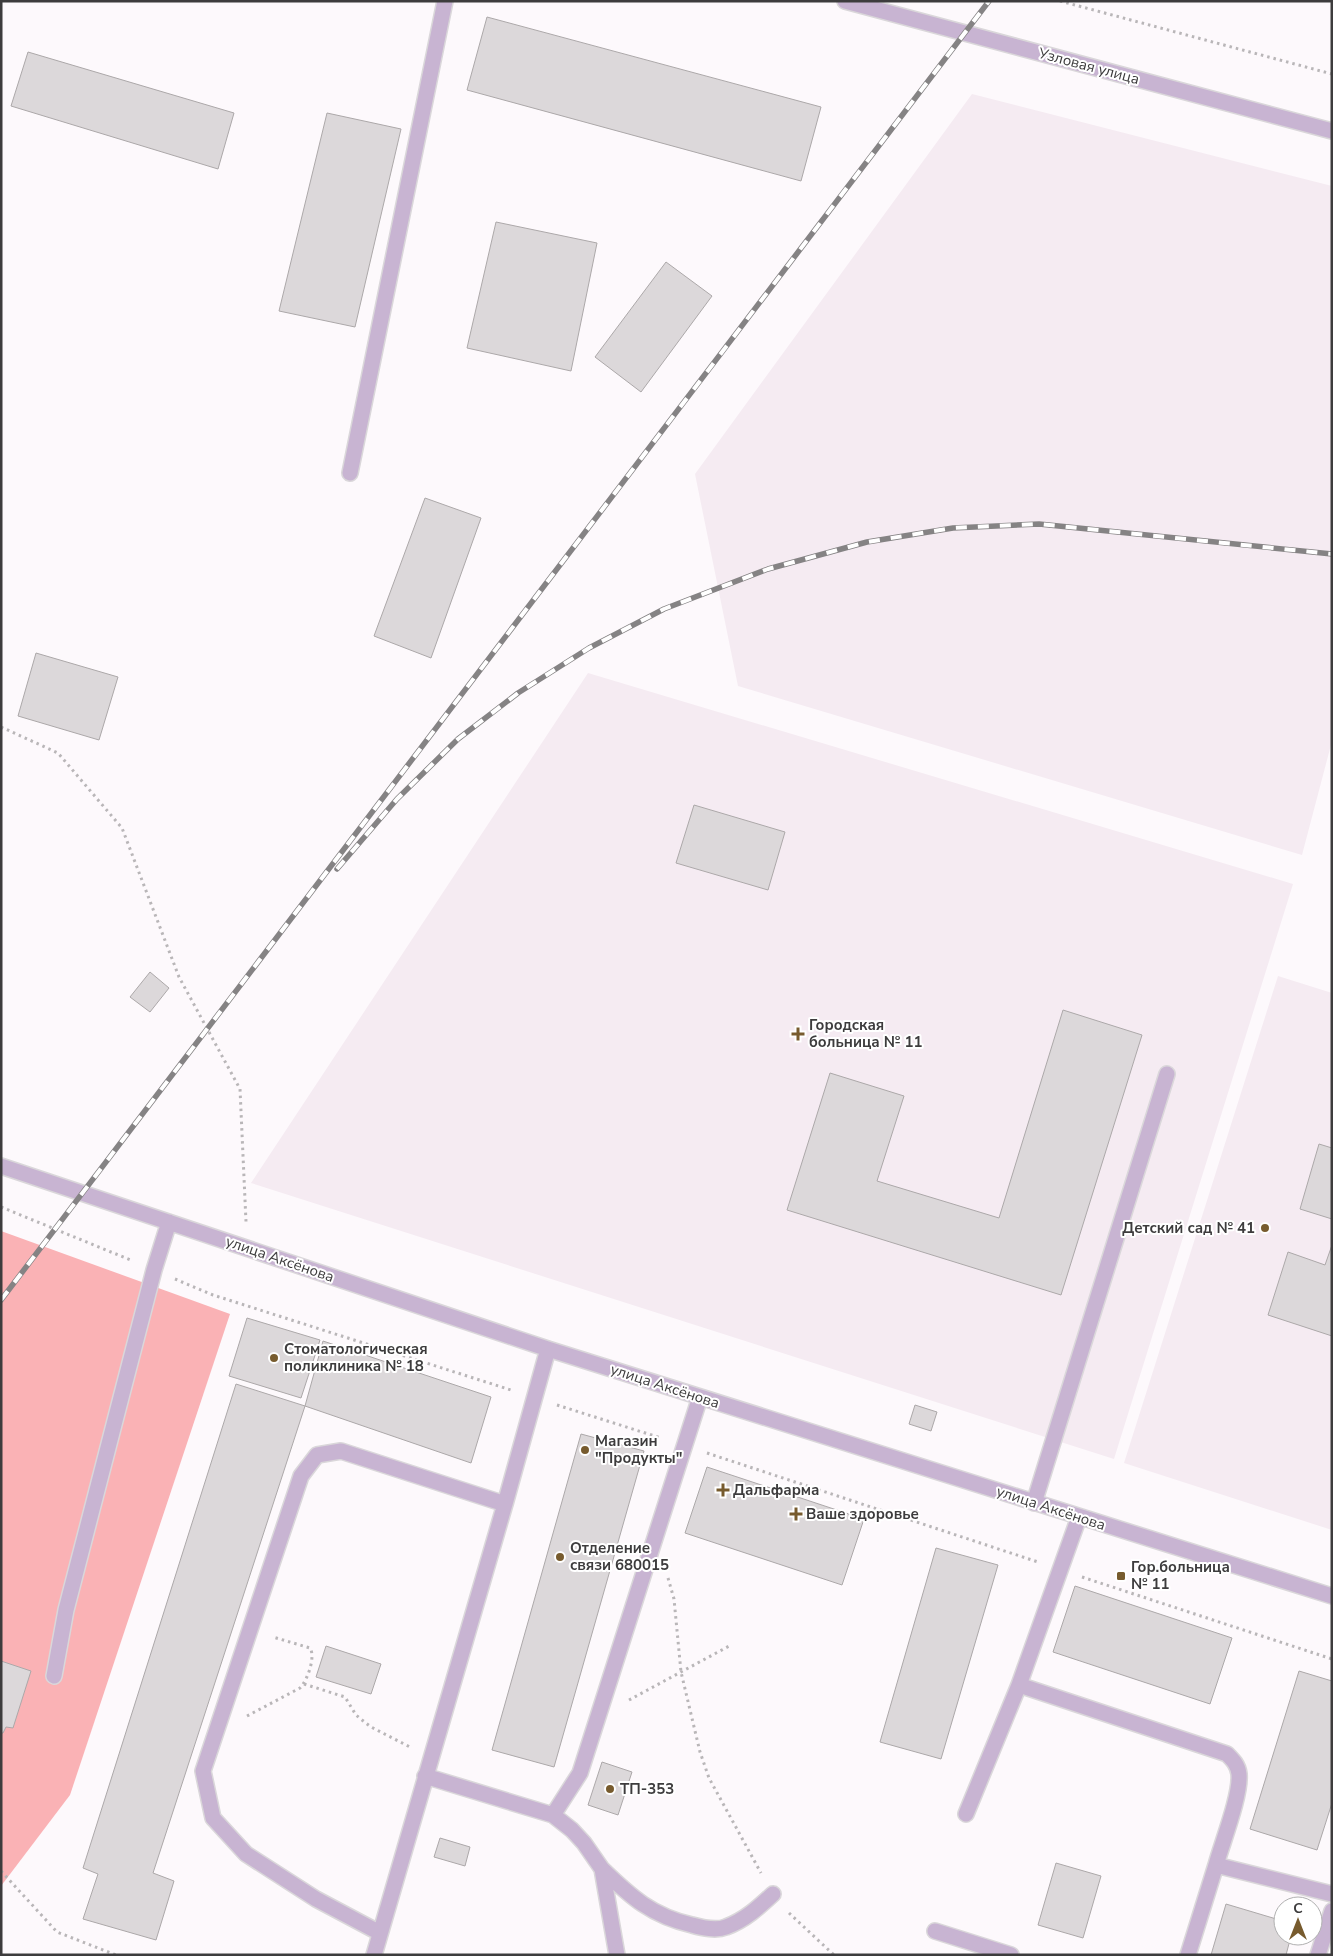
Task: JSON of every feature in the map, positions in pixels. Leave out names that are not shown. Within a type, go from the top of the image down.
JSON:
[{"type":"street","points":[[350,473],[445,1]]},
{"type":"street","name":"Узловая улица","points":[[845,1],[1332,131]]},
{"type":"street","points":[[1034,1502],[1168,1074]]},
{"type":"street","name":"улица Аксёнова","points":[[1,1166],[548,1349],[1332,1596]]},
{"type":"street","points":[[54,1676],[69,1600],[154,1270],[169,1222]]},
{"type":"street","points":[[374,1955],[548,1349]]},
{"type":"street","points":[[553,1815],[580,1773],[700,1397]]},
{"type":"street","points":[[380,1933],[316,1899],[246,1854],[213,1818],[203,1770],[301,1476],[317,1455],[341,1452],[505,1504]]},
{"type":"street","points":[[966,1814],[1019,1685],[1079,1517]]},
{"type":"street","points":[[1019,1685],[1227,1754],[1235,1762],[1239,1772],[1239,1787],[1188,1955]]},
{"type":"street","points":[[425,1776],[553,1815],[572,1830],[602,1869],[635,1900],[656,1914],[678,1922],[708,1929],[725,1928],[751,1914],[773,1894]]},
{"type":"street","points":[[1216,1865],[1332,1894]]},
{"type":"street","points":[[602,1869],[617,1955]]},
{"type":"street","points":[[1318,1955],[1332,1911]]},
{"type":"street","points":[[935,1931],[1011,1955]]},
{"type":"path","points":[[1060,1],[1332,74]]},
{"type":"path","points":[[1,727],[58,753],[122,828],[179,977],[240,1089],[247,1248]]},
{"type":"path","points":[[648,1560],[657,1563],[664,1569],[669,1580],[674,1599],[682,1672],[700,1752],[709,1778],[773,1894],[790,1914],[834,1955]]},
{"type":"path","points":[[215,1733],[300,1688],[304,1684],[313,1652],[310,1648],[249,1630]]},
{"type":"path","points":[[598,1717],[731,1645]]},
{"type":"path","points":[[304,1684],[345,1698],[356,1715],[371,1727],[403,1745],[432,1756]]},
{"type":"path","points":[[1,1871],[57,1932],[116,1955]]},
{"type":"shaded area","points":[[972,94],[1332,186],[1332,741],[1302,855],[738,686],[695,474]]},
{"type":"shaded area","name":"Городская больница № 11","points":[[588,673],[1293,884],[1114,1459],[251,1183]]},
{"type":"shaded area","name":"Детский сад № 41","points":[[1278,976],[1332,993],[1332,1530],[1124,1463]]},
{"type":"shaded area","points":[[1,1231],[230,1314],[70,1795],[1,1886]]},
{"type":"building","points":[[487,17],[821,107],[801,181],[467,90]]},
{"type":"building","points":[[28,52],[234,113],[218,169],[11,106]]},
{"type":"building","points":[[327,113],[401,129],[355,327],[279,311]]},
{"type":"building","points":[[496,222],[597,243],[571,371],[467,348]]},
{"type":"building","points":[[666,262],[712,296],[641,392],[595,357]]},
{"type":"building","points":[[425,498],[481,518],[431,658],[374,636]]},
{"type":"building","points":[[36,653],[118,677],[99,740],[18,716]]},
{"type":"building","points":[[694,805],[785,832],[768,890],[676,863]]},
{"type":"building","points":[[150,972],[169,988],[150,1012],[130,997]]},
{"type":"building","points":[[1063,1010],[1142,1035],[1061,1295],[787,1210],[830,1073],[904,1096],[877,1181],[999,1218]]},
{"type":"building","points":[[1319,1144],[1332,1148],[1332,1219],[1300,1209]]},
{"type":"building","points":[[1332,1245],[1332,1336],[1268,1315],[1288,1252],[1325,1265]]},
{"type":"building","name":"Стоматологическая поликлиника № 18","points":[[247,1318],[320,1340],[301,1398],[229,1376]]},
{"type":"building","points":[[323,1341],[491,1397],[471,1463],[305,1406]]},
{"type":"building","points":[[236,1384],[305,1406],[153,1873],[174,1881],[156,1940],[83,1919],[98,1874],[83,1868]]},
{"type":"building","points":[[915,1405],[937,1412],[931,1431],[909,1424]]},
{"type":"building","points":[[581,1434],[644,1451],[554,1767],[492,1750]]},
{"type":"building","points":[[707,1467],[864,1519],[842,1585],[685,1533]]},
{"type":"building","points":[[936,1548],[998,1565],[941,1759],[880,1742]]},
{"type":"building","points":[[1075,1586],[1232,1638],[1210,1704],[1053,1652]]},
{"type":"building","points":[[326,1646],[381,1664],[371,1694],[316,1677]]},
{"type":"building","points":[[1,1661],[31,1671],[13,1728],[6,1727],[3,1733],[1,1733]]},
{"type":"building","points":[[1299,1671],[1332,1681],[1332,1803],[1317,1850],[1250,1829]]},
{"type":"building","name":"ТП-353","points":[[602,1762],[632,1772],[618,1815],[588,1805]]},
{"type":"building","points":[[440,1838],[470,1847],[465,1866],[434,1857]]},
{"type":"building","points":[[1056,1863],[1101,1876],[1083,1938],[1038,1925]]},
{"type":"building","points":[[1226,1904],[1273,1918],[1273,1946],[1288,1946],[1286,1955],[1211,1955]]},
{"type":"railway","points":[[1,1300],[989,1]]},
{"type":"railway","points":[[337,869],[397,799],[458,739],[518,693],[589,648],[664,609],[768,569],[867,542],[953,528],[1039,524],[1332,554]]},
{"type":"place","name":"Городская больница № 11","points":[[798,1034]]},
{"type":"place","name":"Детский сад № 41","points":[[1265,1228]]},
{"type":"place","name":"Стоматологическая поликлиника № 18","points":[[274,1358]]},
{"type":"place","name":"Магазин \"Продукты\"","points":[[585,1450]]},
{"type":"place","name":"Дальфарма","points":[[723,1490]]},
{"type":"place","name":"Ваше здоровье","points":[[796,1514]]},
{"type":"place","name":"Отделение связи 680015","points":[[560,1557]]},
{"type":"place","name":"Гор.больница № 11","points":[[1121,1576]]},
{"type":"place","name":"ТП-353","points":[[610,1789]]}]
